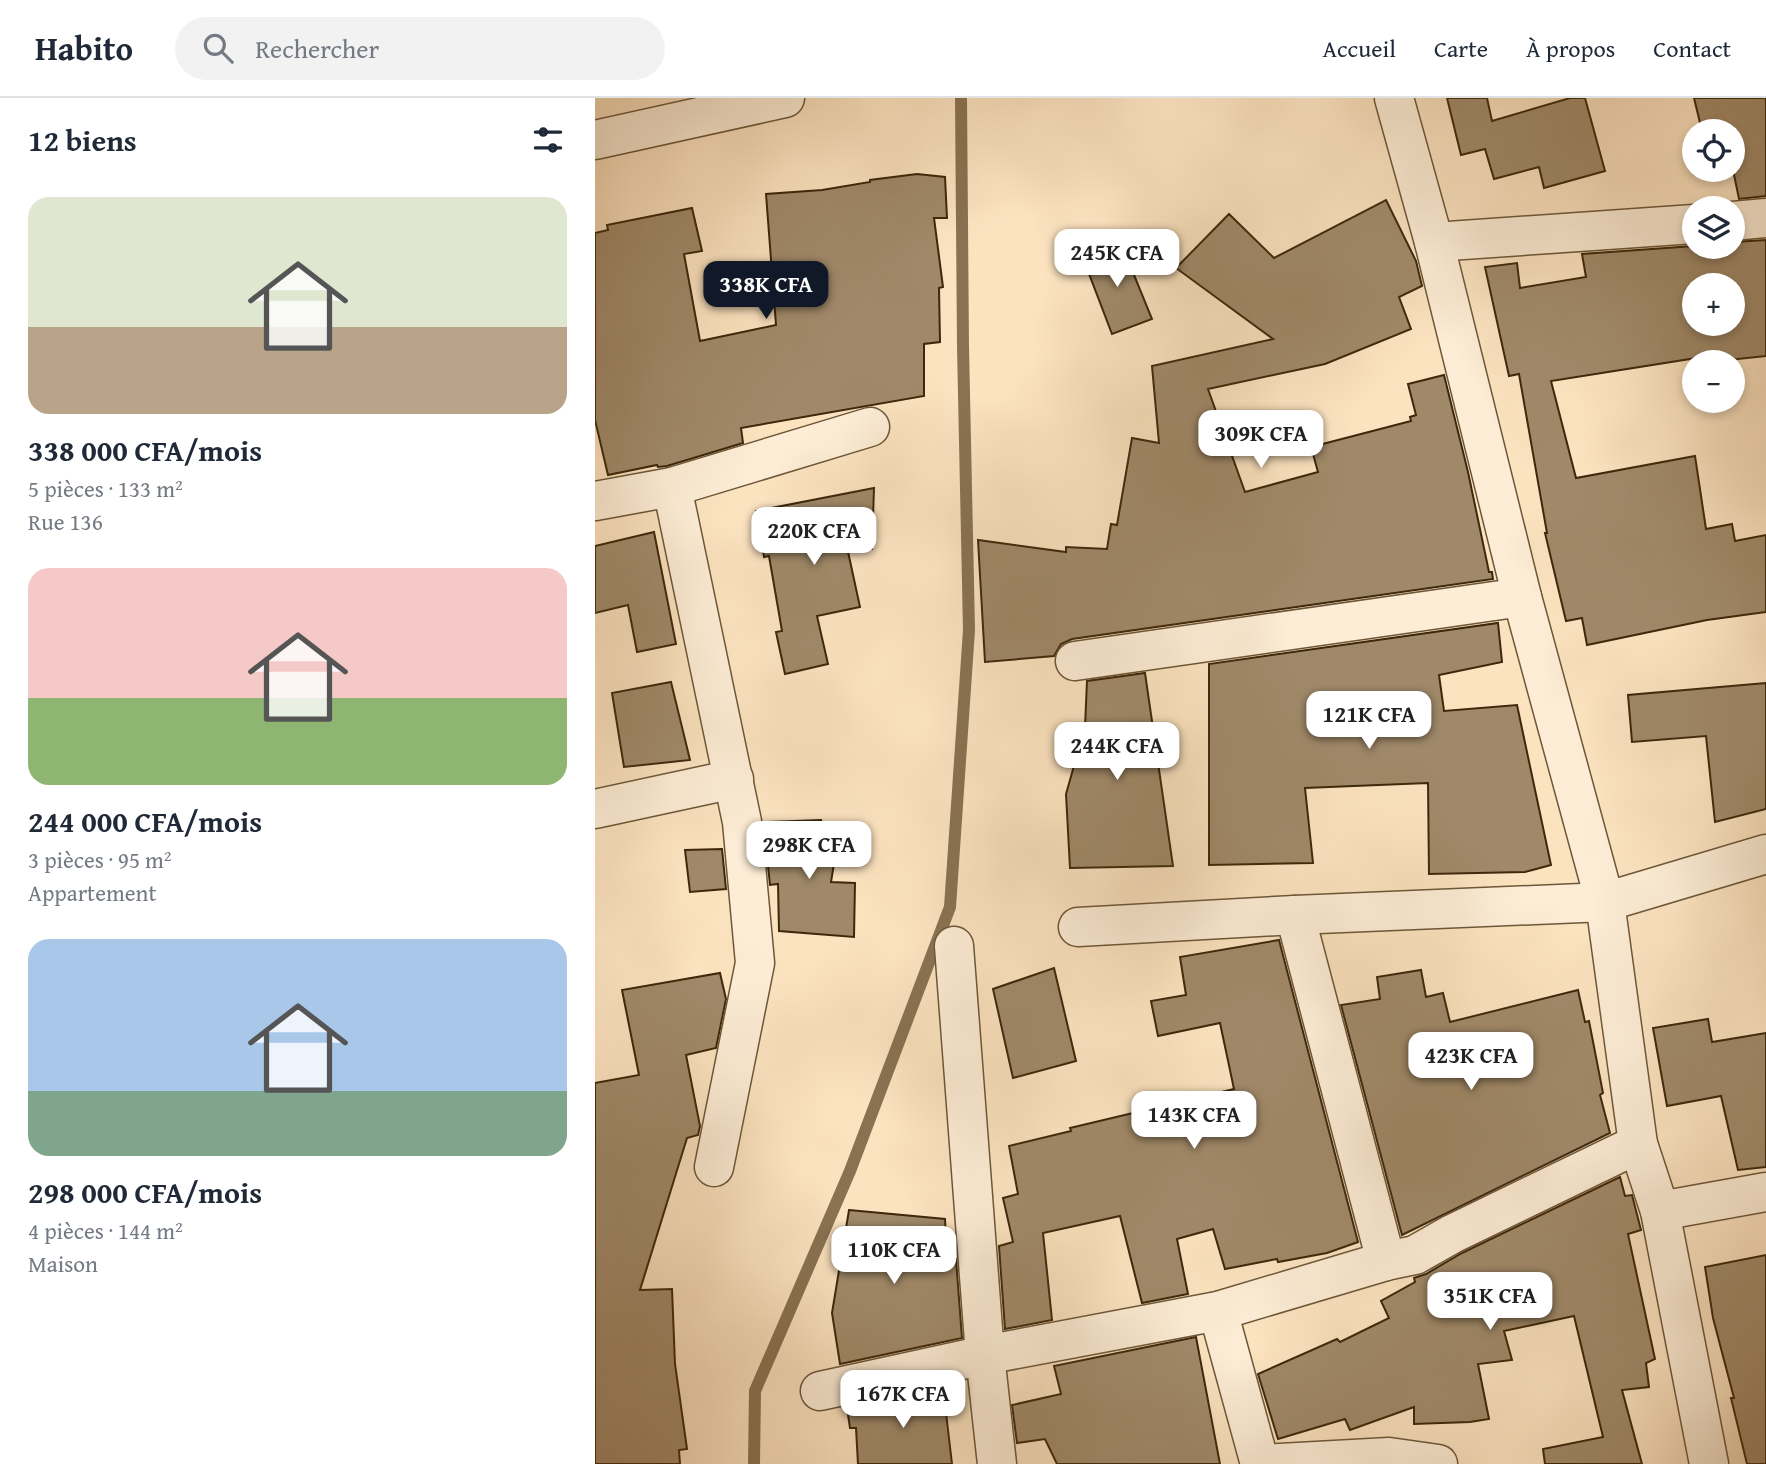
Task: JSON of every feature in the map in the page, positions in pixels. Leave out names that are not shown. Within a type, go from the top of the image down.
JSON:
[{"type":"street","points":[[595,140],[785,98]]},
{"type":"street","points":[[1394,98],[1434,242],[1522,597],[1605,902],[1638,1144],[1660,1212],[1709,1464]]},
{"type":"street","points":[[1745,220],[1766,218]]},
{"type":"street","points":[[1434,242],[1682,225]]},
{"type":"street","points":[[595,501],[672,486],[870,427]]},
{"type":"street","points":[[672,486],[742,822],[755,963],[713,1167]]},
{"type":"street","points":[[1075,661],[1522,597]]},
{"type":"street","points":[[595,809],[734,779]]},
{"type":"street","points":[[1078,927],[1605,902],[1766,854]]},
{"type":"street","points":[[1295,915],[1385,1261]]},
{"type":"street","points":[[954,946],[985,1355],[997,1464]]},
{"type":"street","points":[[820,1391],[985,1355],[1218,1311],[1385,1261],[1415,1255],[1452,1234],[1638,1144]]},
{"type":"street","points":[[1660,1212],[1766,1192]]},
{"type":"street","points":[[1218,1311],[1260,1464],[1389,1457],[1439,1464]]},
{"type":"building","points":[[1447,98],[1487,98],[1492,121],[1570,98],[1585,98],[1605,171],[1544,188],[1539,167],[1494,179],[1485,149],[1461,155]]},
{"type":"building","points":[[1694,98],[1766,98],[1766,196],[1745,198],[1745,196],[1738,196],[1735,182],[1745,182],[1745,119],[1699,119]]},
{"type":"building","points":[[917,174],[945,177],[947,218],[934,218],[943,287],[939,288],[940,342],[924,344],[924,396],[741,428],[743,443],[667,466],[657,465],[608,475],[595,420],[595,233],[608,230],[607,225],[692,208],[702,251],[684,254],[700,341],[776,325],[766,194],[822,190]]},
{"type":"building","points":[[1386,200],[1416,261],[1422,286],[1399,297],[1411,329],[1325,364],[1208,389],[1245,492],[1318,472],[1311,447],[1411,421],[1410,417],[1416,415],[1408,384],[1444,375],[1489,572],[1492,572],[1493,579],[1072,639],[1061,644],[1054,656],[985,662],[978,540],[1066,552],[1066,547],[1107,549],[1111,524],[1117,525],[1132,438],[1159,443],[1152,366],[1273,339],[1176,268],[1229,214],[1274,258]]},
{"type":"building","points":[[1766,240],[1766,356],[1745,358],[1745,350],[1682,350],[1682,360],[1551,381],[1576,478],[1695,456],[1706,529],[1732,524],[1735,541],[1766,535],[1766,612],[1707,620],[1587,645],[1582,618],[1566,621],[1545,533],[1519,374],[1509,376],[1485,267],[1517,263],[1520,288],[1586,277],[1582,254],[1682,247],[1682,259],[1745,259],[1745,241]]},
{"type":"building","points":[[1121,243],[1152,319],[1112,334],[1083,258]]},
{"type":"building","points":[[874,488],[872,549],[847,547],[860,607],[817,616],[828,664],[785,674],[776,632],[782,631],[769,556],[764,557],[756,511]]},
{"type":"building","points":[[654,532],[676,644],[637,652],[628,605],[595,613],[595,546]]},
{"type":"building","points":[[1498,623],[1502,662],[1439,675],[1444,711],[1517,705],[1551,865],[1525,872],[1429,874],[1428,783],[1305,788],[1313,863],[1209,865],[1209,664]]},
{"type":"building","points":[[1145,673],[1173,866],[1070,868],[1066,794],[1085,727],[1087,681]]},
{"type":"building","points":[[671,682],[690,760],[624,767],[612,693]]},
{"type":"building","points":[[1766,683],[1766,809],[1715,822],[1706,736],[1632,742],[1628,695]]},
{"type":"building","points":[[821,820],[828,845],[837,845],[831,882],[855,883],[854,937],[779,931],[778,884],[770,885],[766,847],[771,847],[768,822]]},
{"type":"building","points":[[722,849],[726,889],[690,892],[685,850]]},
{"type":"building","points":[[1279,940],[1358,1242],[1327,1253],[1225,1269],[1213,1229],[1177,1239],[1188,1294],[1142,1303],[1120,1216],[1043,1233],[1052,1320],[1005,1329],[999,1246],[1013,1242],[1003,1198],[1018,1194],[1009,1146],[1071,1131],[1070,1128],[1234,1089],[1220,1023],[1158,1036],[1151,1001],[1186,995],[1180,957]]},
{"type":"building","points":[[1054,968],[1076,1061],[1013,1078],[993,989]]},
{"type":"building","points":[[1421,970],[1426,997],[1443,993],[1450,1022],[1578,990],[1585,1022],[1589,1021],[1603,1093],[1600,1095],[1610,1133],[1402,1235],[1341,1005],[1380,999],[1377,977]]},
{"type":"building","points":[[720,973],[726,999],[716,1048],[686,1055],[700,1126],[698,1135],[687,1138],[640,1290],[672,1289],[675,1364],[687,1449],[679,1450],[680,1464],[595,1464],[595,1083],[639,1075],[622,990]]},
{"type":"building","points":[[1708,1019],[1712,1042],[1766,1033],[1766,1167],[1738,1170],[1721,1096],[1667,1106],[1653,1028]]},
{"type":"building","points":[[1620,1177],[1625,1196],[1632,1195],[1641,1230],[1628,1234],[1655,1359],[1646,1363],[1649,1387],[1622,1390],[1642,1464],[1545,1464],[1543,1449],[1603,1437],[1574,1316],[1504,1331],[1512,1360],[1478,1364],[1489,1419],[1414,1424],[1414,1407],[1350,1430],[1345,1419],[1278,1439],[1258,1374],[1337,1339],[1340,1342],[1389,1318],[1381,1301],[1415,1282],[1414,1278]]},
{"type":"building","points":[[849,1210],[945,1219],[947,1262],[956,1259],[962,1338],[840,1364],[832,1313]]},
{"type":"building","points":[[1766,1255],[1766,1464],[1747,1464],[1731,1398],[1734,1398],[1713,1318],[1705,1267]]},
{"type":"building","points":[[1196,1337],[1220,1464],[1057,1464],[1045,1439],[1017,1443],[1012,1405],[1061,1394],[1054,1366]]},
{"type":"building","points":[[943,1387],[952,1464],[858,1464],[856,1428],[850,1428],[847,1408]]},
{"type":"waterway","points":[[754,1464],[755,1391],[850,1171],[950,907],[969,630],[961,98]]}]
